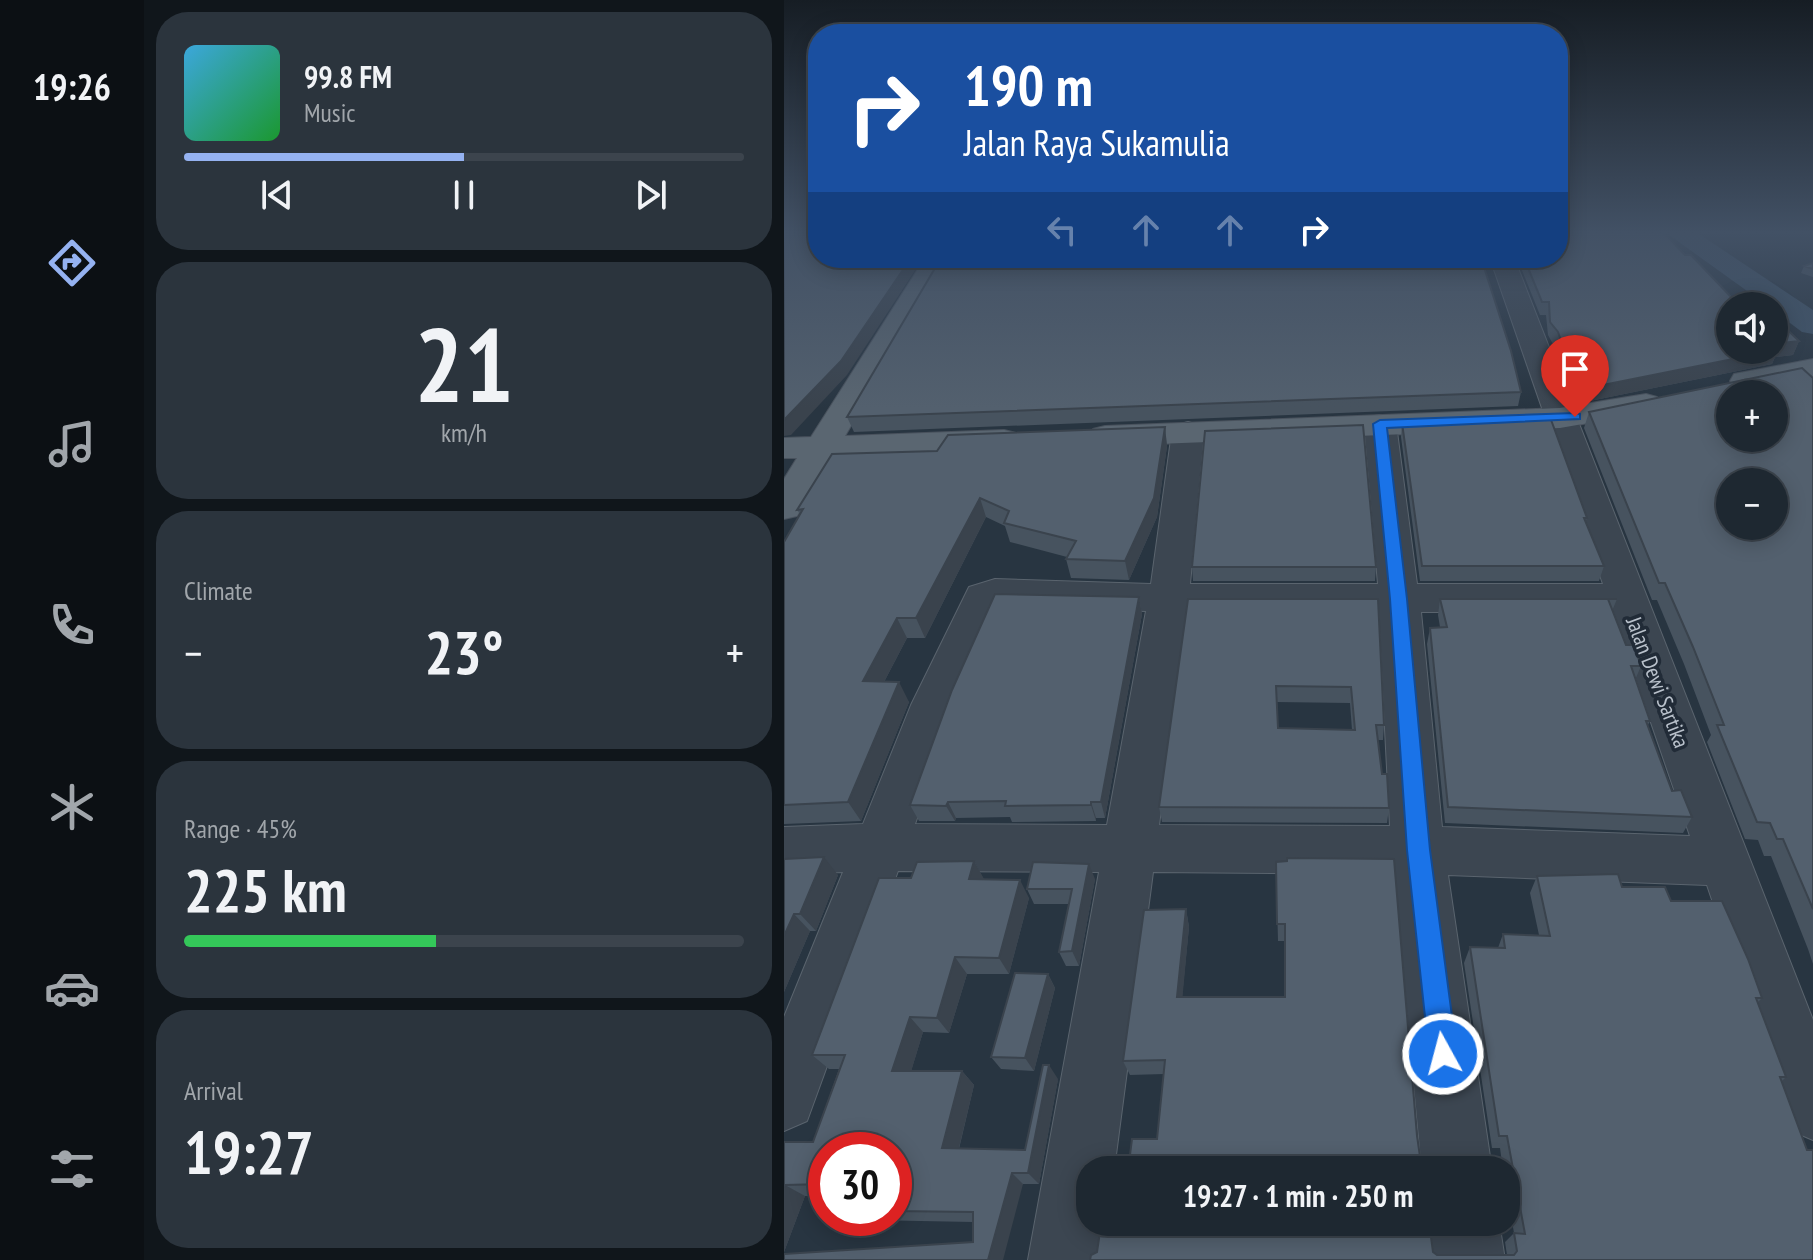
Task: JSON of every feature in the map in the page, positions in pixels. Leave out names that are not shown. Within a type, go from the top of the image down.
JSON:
[{"type":"main road","points":[[784,508],[917,291]]},
{"type":"main road","points":[[1755,380],[1813,368]]},
{"type":"main road","points":[[1079,437],[1560,418],[1610,412],[1673,397]]},
{"type":"main road","points":[[784,450],[1033,439]]},
{"type":"street","name":"Jalan Dewi Sartika","points":[[1514,291],[1726,861],[1813,1107]]},
{"type":"street","points":[[1380,424],[1399,599],[1418,850],[1455,1156]]},
{"type":"street","points":[[1065,1260],[1169,598],[1188,432]]},
{"type":"street","points":[[784,1098],[934,705],[983,597],[995,593],[1169,598],[1627,598]]},
{"type":"street","points":[[784,851],[880,847],[1418,850],[1726,861]]},
{"type":"street","points":[[1465,1236],[1468,1260]]},
{"type":"building","points":[[784,291],[889,291],[841,361],[784,420]]},
{"type":"building","points":[[922,291],[1492,291],[1521,392],[847,417]]},
{"type":"building","points":[[1537,291],[1725,291],[1716,292],[1716,362],[1578,390],[1558,332],[1550,322],[1549,302],[1542,302]]},
{"type":"building","points":[[1788,330],[1799,341],[1788,342]]},
{"type":"building","points":[[1802,368],[1813,378],[1813,909],[1783,839],[1777,839],[1770,823],[1757,822],[1717,725],[1724,725],[1693,647],[1665,583],[1659,583],[1589,412],[1716,386],[1716,452],[1788,452],[1788,380],[1744,380]]},
{"type":"building","points":[[1550,417],[1587,518],[1584,518],[1604,566],[1422,566],[1402,423]]},
{"type":"building","points":[[1363,425],[1376,567],[1192,567],[1205,431]]},
{"type":"building","points":[[1165,427],[1154,498],[1125,561],[1066,559],[1076,541],[1004,523],[1009,511],[980,498],[916,618],[897,618],[863,681],[899,682],[848,802],[784,805],[784,542],[803,509],[797,510],[832,454],[937,451],[948,435]]},
{"type":"building","points":[[995,594],[1139,597],[1101,802],[1091,802],[1091,805],[1005,806],[1006,801],[948,802],[946,806],[910,805],[952,690]]},
{"type":"building","points":[[1188,599],[1378,599],[1384,725],[1376,725],[1382,774],[1387,774],[1389,808],[1159,807]],"holes":[[[1276,686],[1351,687],[1355,730],[1278,728]]]},
{"type":"building","points":[[1440,599],[1608,599],[1626,645],[1634,645],[1641,666],[1631,666],[1650,721],[1646,721],[1672,791],[1681,790],[1692,817],[1448,807],[1430,628],[1447,627]]},
{"type":"building","points":[[824,857],[800,914],[794,914],[784,936],[784,859]]},
{"type":"building","points":[[1287,858],[1394,859],[1420,1156],[1130,1156],[1132,1139],[1157,1139],[1165,1060],[1123,1061],[1144,910],[1186,909],[1177,997],[1285,997],[1285,924],[1277,924],[1276,862],[1287,861]]},
{"type":"building","points":[[974,861],[969,879],[1020,880],[999,958],[955,957],[937,1018],[910,1017],[892,1071],[962,1071],[942,1148],[1025,1150],[1043,1065],[1049,1065],[1028,1173],[1012,1173],[988,1260],[784,1260],[784,1254],[973,1242],[973,1212],[912,1211],[912,1132],[817,1132],[845,1055],[812,1055],[879,878],[911,878],[917,862]]},
{"type":"building","points":[[1033,862],[1089,864],[1072,951],[1059,952],[1072,889],[1027,889]]},
{"type":"building","points":[[1618,874],[1622,887],[1665,887],[1671,901],[1722,901],[1762,998],[1756,998],[1786,1077],[1780,1077],[1807,1150],[1813,1150],[1813,1260],[1090,1260],[1091,1255],[1097,1252],[1099,1236],[1431,1236],[1433,1252],[1437,1255],[1514,1255],[1517,1251],[1514,1236],[1525,1234],[1520,1207],[1520,1156],[1511,1156],[1507,1136],[1499,1136],[1470,947],[1505,948],[1503,934],[1550,936],[1537,876]]},
{"type":"building","points":[[1015,973],[1048,974],[1025,1058],[991,1057]]},
{"type":"building","points":[[784,1142],[808,1142],[808,1184],[784,1187]]},
{"type":"waterway","points":[[1766,291],[1813,325]]},
{"type":"route","points":[[1443,1054],[1418,850],[1399,599],[1380,424],[1575,417]]}]
